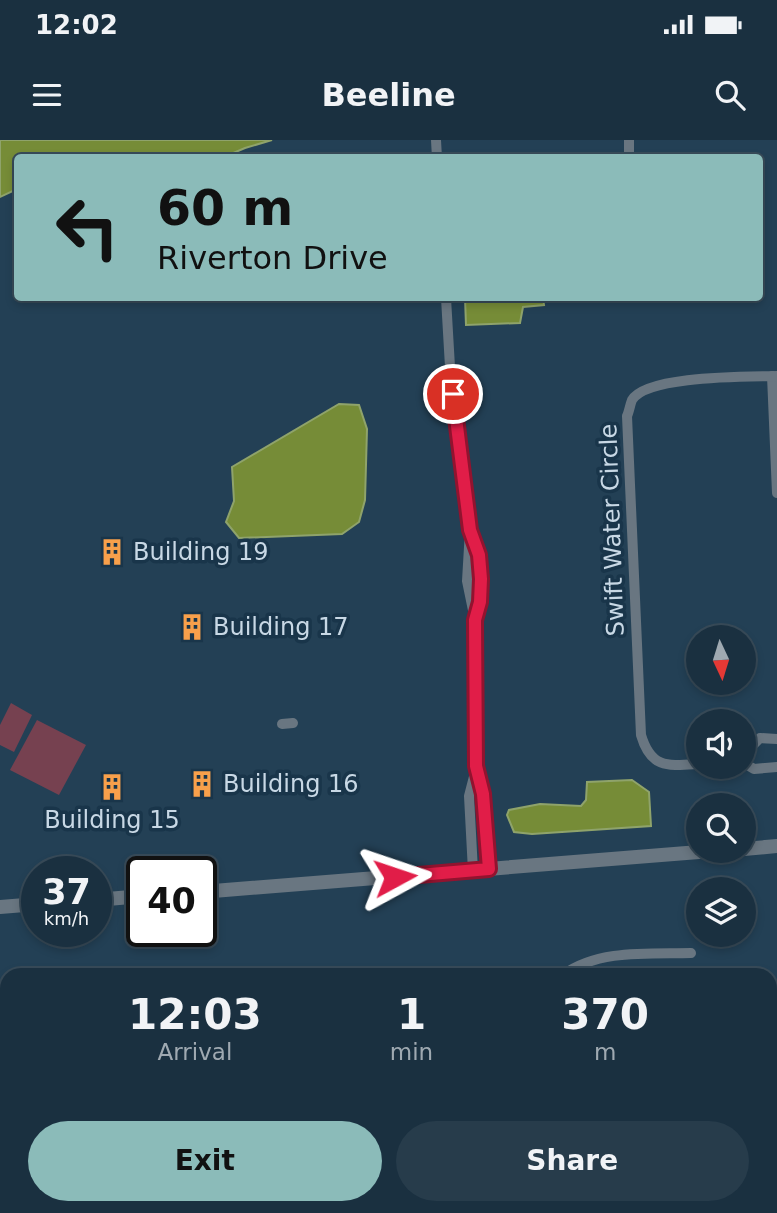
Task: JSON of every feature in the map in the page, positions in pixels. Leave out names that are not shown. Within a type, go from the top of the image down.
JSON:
[{"type":"street","points":[[446,301],[450,367],[470,530],[479,555],[481,579],[480,602],[475,620],[476,766],[469,796],[473,871]]},
{"type":"street","points":[[774,376],[777,493]]},
{"type":"street","name":"Swift Water Circle","points":[[686,765],[669,766],[654,760],[646,751],[641,735],[627,416],[632,399],[649,388],[671,382],[774,376]]},
{"type":"street","points":[[756,742],[760,738],[777,739]]},
{"type":"street","points":[[476,766],[483,794],[489,869]]},
{"type":"street","points":[[756,769],[777,767]]},
{"type":"street","points":[[756,848],[777,846]]},
{"type":"street","points":[[217,891],[686,853]]},
{"type":"street","points":[[0,907],[21,905]]},
{"type":"street","points":[[576,968],[590,961],[621,955],[691,953]]},
{"type":"shaded area","points":[[0,140],[272,140],[231,154],[14,154],[14,190],[0,197]]},
{"type":"shaded area","points":[[465,301],[543,301],[544,305],[523,307],[520,323],[466,325]]},
{"type":"shaded area","points":[[339,404],[359,405],[367,429],[365,500],[359,522],[342,534],[239,538],[226,522],[234,501],[232,467]]},
{"type":"shaded area","points":[[11,703],[32,715],[14,752],[0,745],[0,725]]},
{"type":"shaded area","points":[[37,720],[86,745],[59,795],[10,770]]},
{"type":"shaded area","points":[[632,780],[649,792],[651,826],[532,834],[514,832],[507,815],[509,810],[540,804],[581,806],[586,800],[587,782]]},
{"type":"place","name":"Building 19","points":[[112,552]]},
{"type":"place","name":"Building 17","points":[[192,627]]},
{"type":"place","name":"Building 16","points":[[202,784]]},
{"type":"place","name":"Building 15","points":[[112,787]]},
{"type":"route","points":[[395,877],[489,869],[483,794],[476,766],[475,620],[480,602],[481,579],[479,555],[470,530],[453,394]]}]
